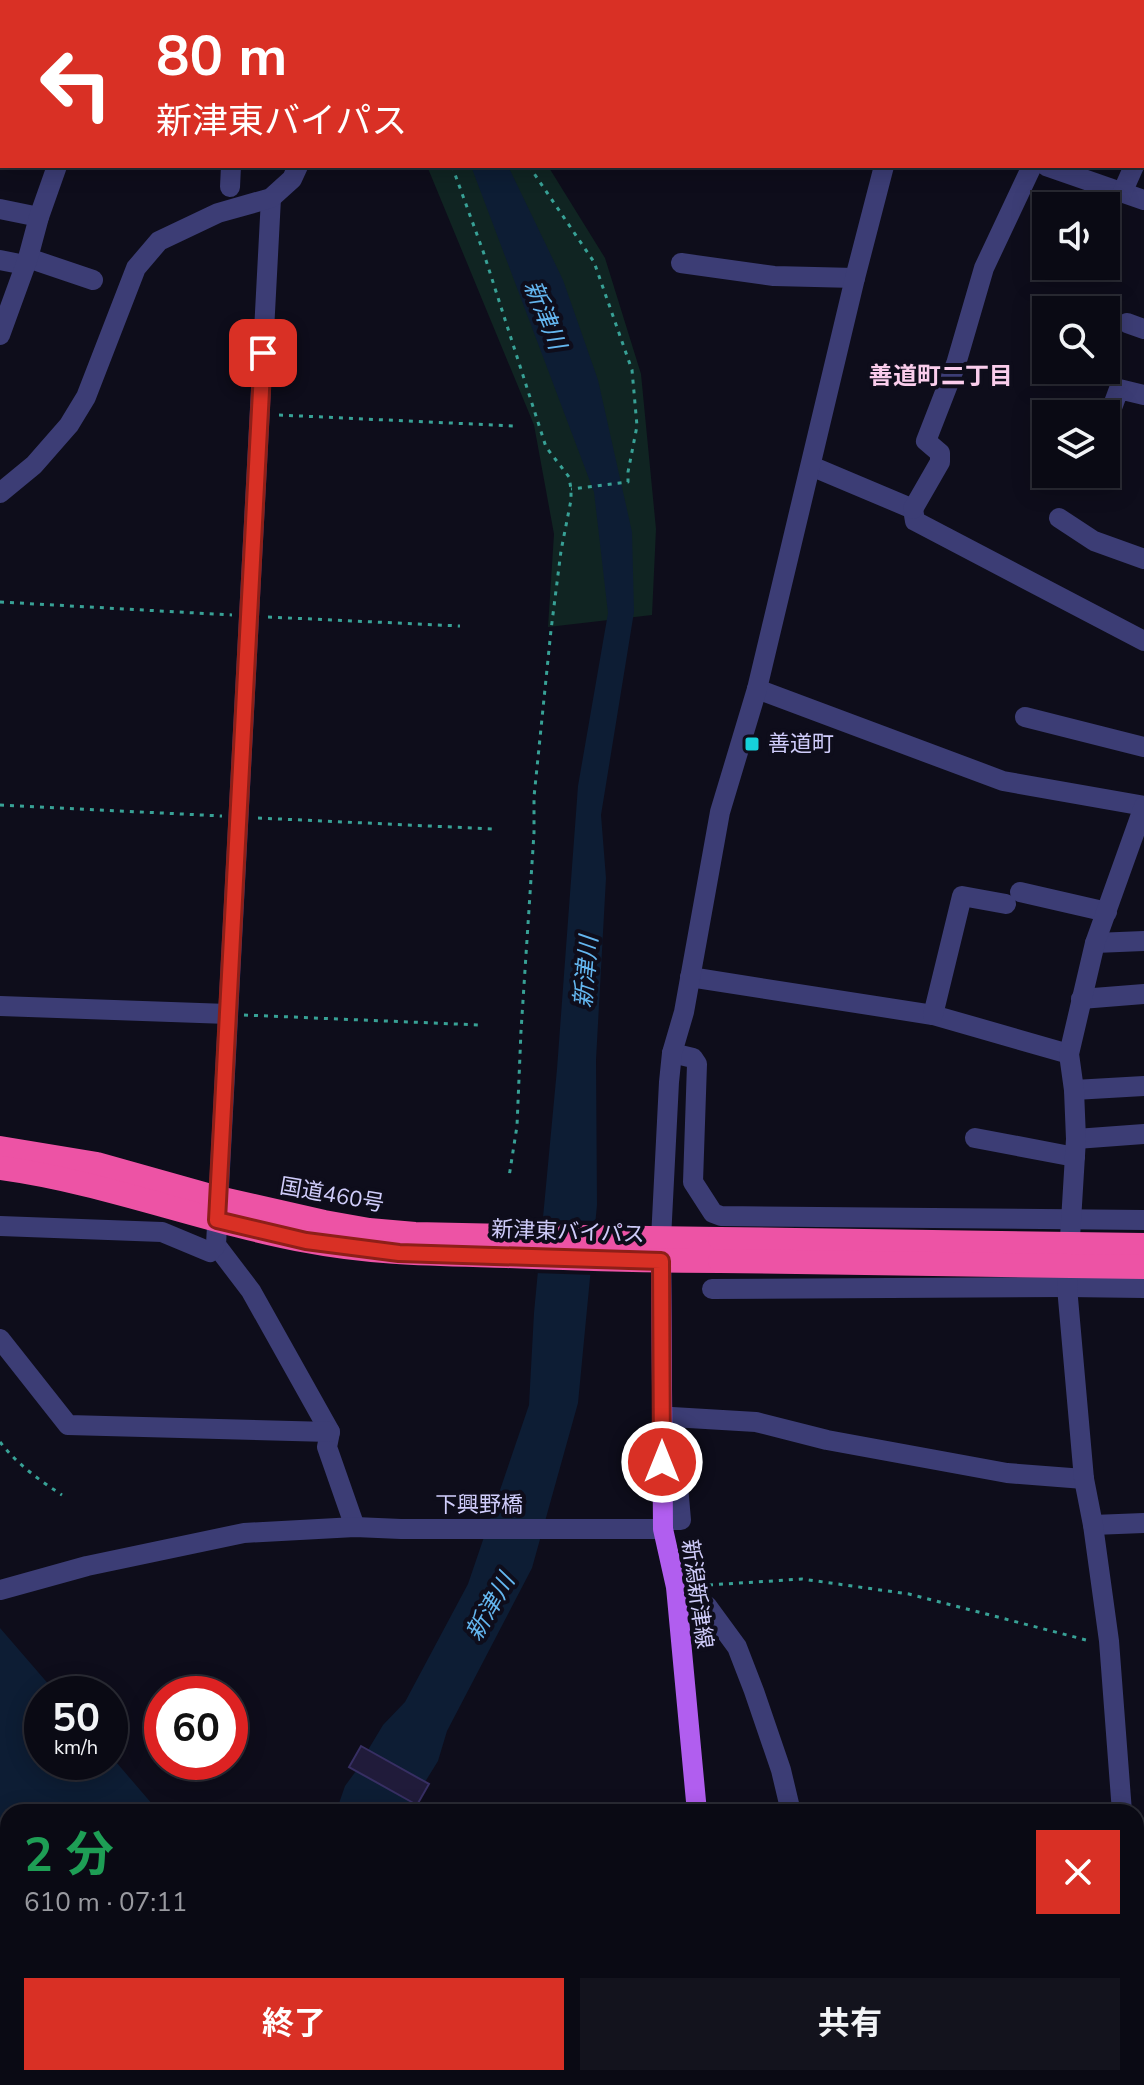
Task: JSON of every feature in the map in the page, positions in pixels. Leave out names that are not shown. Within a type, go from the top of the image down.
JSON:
[{"type":"highway","name":"国道460号","points":[[0,1148],[97,1164],[217,1221],[324,1222],[509,1246],[661,1250]]},
{"type":"highway","points":[[0,1168],[45,1174],[217,1221]]},
{"type":"highway","name":"新津東バイパス","points":[[661,1250],[1144,1245]]},
{"type":"highway","name":"新津東バイパス","points":[[720,1250],[1144,1267]]},
{"type":"main road","name":"新潟新津線","points":[[661,1250],[663,1524],[676,1587],[696,1804]]},
{"type":"street","points":[[0,335],[56,168]]},
{"type":"street","points":[[230,187],[231,168]]},
{"type":"street","points":[[0,493],[34,465],[69,425],[86,397],[136,268],[159,241],[218,213],[271,198],[292,179],[297,168]]},
{"type":"street","points":[[661,1250],[672,1053],[684,1012],[720,812],[757,689],[883,168]]},
{"type":"street","points":[[1031,168],[984,268],[956,364],[926,441],[940,453],[940,462],[913,509],[915,521],[1144,641]]},
{"type":"street","points":[[1052,168],[1144,200]]},
{"type":"street","points":[[1122,193],[1133,168]]},
{"type":"street","points":[[0,1226],[162,1232],[210,1252],[217,1221],[271,198]]},
{"type":"street","points":[[0,209],[39,217]]},
{"type":"street","points":[[0,260],[26,262],[93,280]]},
{"type":"street","points":[[681,263],[774,276],[855,278]]},
{"type":"street","points":[[1115,400],[1119,389],[1144,395]]},
{"type":"street","points":[[811,466],[913,509]]},
{"type":"street","points":[[1059,518],[1094,541],[1144,559]]},
{"type":"street","points":[[757,689],[1003,781],[1143,812],[1095,943],[1069,1054],[1074,1090],[1075,1148],[1067,1287],[1084,1479],[1109,1647],[1121,1804]]},
{"type":"street","points":[[1025,717],[1144,747]]},
{"type":"street","points":[[933,1015],[962,896],[1013,898],[1107,912]]},
{"type":"street","points":[[1095,943],[1144,941]]},
{"type":"street","points":[[690,977],[933,1015],[1069,1054]]},
{"type":"street","points":[[1081,999],[1144,994]]},
{"type":"street","points":[[0,1006],[228,1014]]},
{"type":"street","points":[[672,1053],[693,1058],[697,1064],[693,1182],[713,1213],[721,1216],[1144,1220]]},
{"type":"street","points":[[1074,1090],[1144,1086]]},
{"type":"street","points":[[0,1132],[0,1148]]},
{"type":"street","points":[[975,1138],[1075,1148],[1144,1134]]},
{"type":"street","points":[[217,1221],[251,1291],[330,1432],[327,1447],[355,1527]]},
{"type":"street","points":[[712,1289],[1144,1288]]},
{"type":"street","points":[[0,1339],[68,1425],[330,1432]]},
{"type":"street","points":[[663,1524],[681,1520],[672,1417],[756,1422],[827,1440],[1007,1473],[1084,1479]]},
{"type":"street","points":[[1093,1525],[1144,1523]]},
{"type":"street","name":"下興野橋","points":[[0,1590],[87,1566],[244,1533],[355,1527],[558,1529],[663,1524]]},
{"type":"street","points":[[676,1587],[707,1606],[737,1647],[781,1770],[789,1804]]},
{"type":"path","points":[[453,168],[546,447],[569,477],[571,489],[553,614],[534,797],[517,1126],[509,1177]]},
{"type":"path","points":[[530,168],[594,262],[632,370],[637,426],[628,482],[571,489]]},
{"type":"path","points":[[260,414],[515,426]]},
{"type":"path","points":[[228,1014],[480,1025]]},
{"type":"path","points":[[0,1442],[37,1479],[62,1495]]},
{"type":"path","points":[[676,1587],[802,1579],[909,1594],[1109,1647]]},
{"type":"green space","points":[[428,168],[549,168],[605,258],[641,374],[656,529],[652,615],[548,627],[554,534],[534,425]]},
{"type":"water","name":"新津川","points":[[472,168],[509,168],[563,280],[598,380],[632,532],[634,612],[601,815],[606,878],[596,1060],[597,1205],[578,1403],[532,1568],[447,1731],[438,1761],[425,1782],[368,1750],[383,1725],[405,1702],[468,1584],[529,1405],[578,786],[608,613],[594,492]]},
{"type":"water","points":[[0,1628],[41,1676],[24,1676],[24,1780],[128,1780],[128,1776],[152,1804],[0,1804]]},
{"type":"water","points":[[356,1771],[411,1802],[339,1804],[345,1786]]},
{"type":"pier","points":[[539,1220],[600,1221],[595,1275],[534,1273]]},
{"type":"building","points":[[361,1746],[429,1784],[415,1804],[349,1767]]},
{"type":"place","name":"善道町","points":[[752,744]]},
{"type":"district","name":"善道町二丁目","points":[[941,376]]},
{"type":"route","points":[[263,353],[217,1220],[306,1241],[399,1253],[661,1261],[662,1462]]}]
